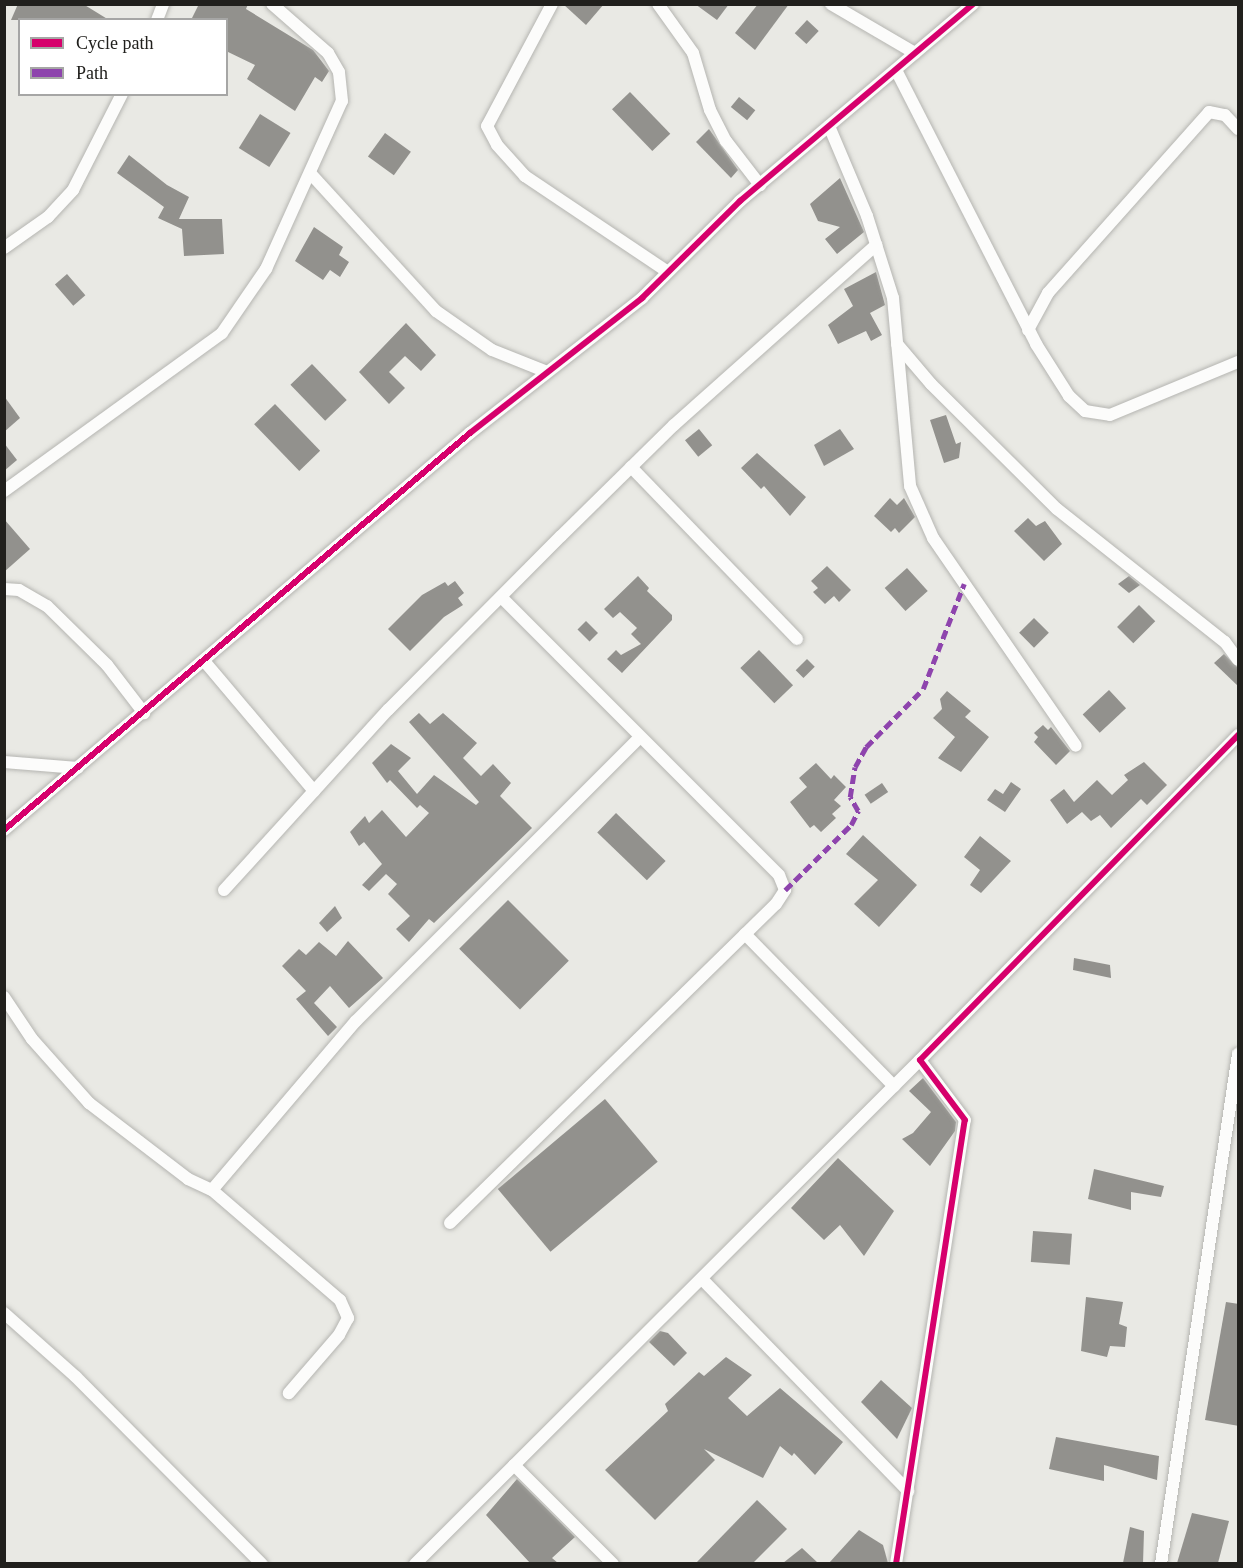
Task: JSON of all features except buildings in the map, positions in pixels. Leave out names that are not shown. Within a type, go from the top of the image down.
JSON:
[{"type":"street","points":[[4,491],[222,333],[266,269],[342,101],[339,72],[328,53],[272,4]]},
{"type":"street","points":[[552,4],[488,126],[496,145],[525,177],[668,272]]},
{"type":"street","points":[[658,4],[693,53],[710,110],[726,141],[760,185]]},
{"type":"street","points":[[831,4],[915,54]]},
{"type":"street","points":[[4,830],[144,714],[470,433],[548,372],[668,272],[760,185],[973,4]]},
{"type":"street","points":[[896,70],[1028,330],[1069,396],[1085,411],[1110,415],[1239,362]]},
{"type":"street","points":[[4,248],[48,217],[73,190],[121,96]]},
{"type":"street","points":[[1028,330],[1048,293],[1209,112],[1225,115],[1239,129]]},
{"type":"street","points":[[829,126],[876,245],[893,298],[910,486],[933,538],[1076,746]]},
{"type":"street","points":[[310,173],[436,311],[492,350],[548,372]]},
{"type":"street","points":[[224,890],[314,791],[501,597],[631,467],[799,310],[876,245]]},
{"type":"street","points":[[897,344],[931,384],[1057,509],[1225,642],[1239,660]]},
{"type":"street","points":[[631,467],[797,639]]},
{"type":"street","points":[[4,589],[19,590],[47,606],[107,665],[144,714]]},
{"type":"street","points":[[450,1223],[776,904],[785,890],[779,875],[639,738],[501,597]]},
{"type":"street","points":[[205,662],[314,791]]},
{"type":"street","points":[[415,1563],[920,1060],[1239,735]]},
{"type":"street","points":[[212,1190],[356,1021],[639,738]]},
{"type":"street","points":[[4,762],[78,768]]},
{"type":"street","points":[[745,934],[894,1086]]},
{"type":"street","points":[[4,998],[32,1038],[89,1103],[188,1179],[212,1190],[340,1300],[348,1318],[339,1335],[289,1393]]},
{"type":"street","points":[[1161,1563],[1239,1054]]},
{"type":"street","points":[[896,1563],[965,1120],[920,1060]]},
{"type":"street","points":[[702,1279],[908,1491]]},
{"type":"street","points":[[4,1313],[76,1377],[262,1563]]},
{"type":"street","points":[[514,1465],[613,1563]]},
{"type":"marked path","points":[[785,890],[851,825],[858,811],[850,797],[855,767],[866,747],[923,689],[964,584]]},
{"type":"cycle path","points":[[4,830],[470,433],[642,298],[740,201],[973,4]]},
{"type":"cycle path","points":[[896,1564],[965,1120],[920,1060],[1238,735]]}]
